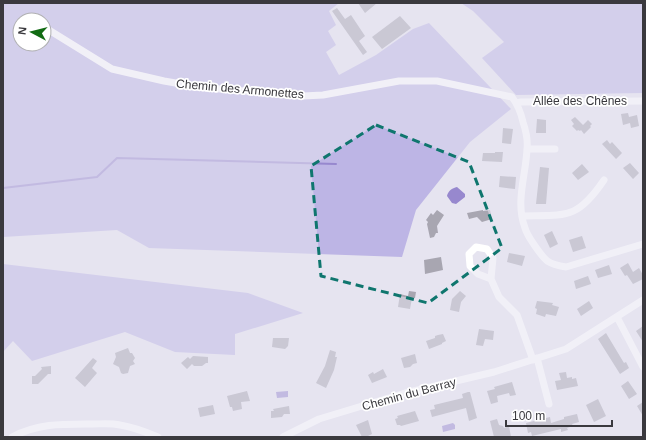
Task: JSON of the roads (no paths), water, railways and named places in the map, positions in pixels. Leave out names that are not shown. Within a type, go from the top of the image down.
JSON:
[{"type":"street","name":"Chemin des Armonettes","points":[[52,32],[112,69],[187,85],[303,96],[324,94],[399,81],[437,81],[512,97],[516,103]]},
{"type":"street","name":"Allée des Chênes","points":[[516,103],[643,101]]},
{"type":"street","points":[[516,103],[520,111],[527,136],[528,149],[522,189],[522,216],[524,227],[528,236],[544,260],[554,265],[566,267],[643,244]]},
{"type":"street","points":[[528,149],[555,150]]},
{"type":"street","points":[[522,216],[560,215],[578,210],[593,197],[604,180]]},
{"type":"street","points":[[491,279],[478,274],[470,266],[469,254],[476,247],[487,249],[493,258],[491,279],[499,297],[518,315],[535,359],[549,404]]},
{"type":"street","name":"Chemin du Barray","points":[[283,437],[319,419],[405,393],[494,372],[566,349],[643,300]]},
{"type":"street","points":[[617,317],[643,367]]},
{"type":"street","points":[[12,437],[38,426],[55,424],[118,424],[132,427],[158,437]]},
{"type":"waterway","points":[[3,188],[97,177],[117,158],[336,164]]}]
